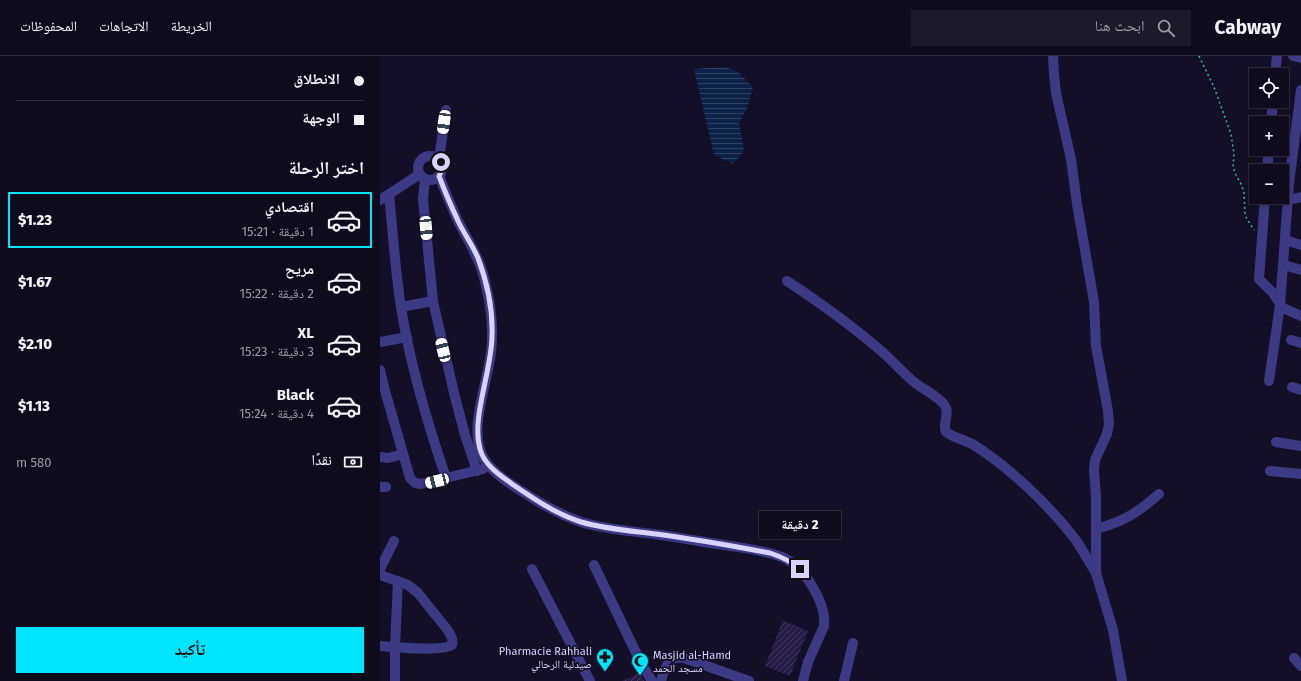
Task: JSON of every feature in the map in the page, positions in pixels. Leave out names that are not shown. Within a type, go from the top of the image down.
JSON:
[{"type":"street","points":[[1053,56],[1056,93],[1071,159],[1077,204],[1094,302],[1096,346],[1108,411],[1107,434],[1097,455],[1094,470],[1096,573]]},
{"type":"street","points":[[1276,68],[1277,56]]},
{"type":"street","points":[[1293,56],[1301,58]]},
{"type":"street","points":[[1289,196],[1296,164],[1301,90]]},
{"type":"street","points":[[422,176],[432,180],[441,173],[442,166],[439,159],[446,110]]},
{"type":"street","points":[[439,159],[432,156],[425,157],[418,166],[422,176],[433,301],[465,435],[477,471]]},
{"type":"street","points":[[422,176],[384,198],[407,337],[421,399],[446,478]]},
{"type":"street","points":[[439,176],[458,222],[477,258],[484,277],[489,299],[492,317],[491,352],[478,423],[478,440],[480,452],[490,466],[499,475],[537,501],[557,512],[582,522],[752,550],[783,557],[794,563],[804,574],[814,590],[823,609],[824,620],[824,626],[808,662],[802,681]]},
{"type":"street","points":[[1289,200],[1301,197]]},
{"type":"street","points":[[1265,204],[1259,279],[1274,293],[1283,308],[1301,316]]},
{"type":"street","points":[[1269,381],[1280,305],[1288,204]]},
{"type":"street","points":[[1285,240],[1301,245]]},
{"type":"street","points":[[1284,266],[1301,270]]},
{"type":"street","points":[[787,281],[848,324],[880,350],[914,382],[941,401],[946,406],[947,410],[944,426],[946,432],[974,445],[995,460],[1059,519],[1076,541],[1096,573],[1113,630],[1122,681]]},
{"type":"street","points":[[401,307],[433,301]]},
{"type":"street","points":[[380,342],[407,337]]},
{"type":"street","points":[[1291,340],[1301,343]]},
{"type":"street","points":[[380,370],[382,388],[410,478],[415,483],[421,484],[477,471],[490,466]]},
{"type":"street","points":[[1276,442],[1301,446]]},
{"type":"street","points":[[380,457],[388,458],[403,454]]},
{"type":"street","points":[[1270,471],[1301,474]]},
{"type":"street","points":[[1096,529],[1125,520],[1146,506],[1159,494]]},
{"type":"street","points":[[380,569],[394,541]]},
{"type":"street","points":[[594,565],[640,660],[652,681]]},
{"type":"street","points":[[532,569],[590,681]]},
{"type":"street","points":[[380,575],[408,585],[418,593],[446,628],[453,642],[452,645],[445,647],[413,648],[380,646]]},
{"type":"street","points":[[395,681],[398,581]]},
{"type":"street","points":[[844,681],[853,643]]},
{"type":"street","points":[[661,681],[666,666],[677,657],[684,658],[749,681]]},
{"type":"path","points":[[1199,56],[1214,87],[1231,134],[1234,154],[1233,167],[1244,192],[1245,214],[1262,241]]},
{"type":"water","points":[[725,67],[737,71],[753,87],[747,109],[739,123],[744,151],[733,164],[714,155],[694,69]]},
{"type":"building","points":[[783,620],[808,631],[790,676],[765,666]]},
{"type":"building","name":"Masjid al-Hamd مسجد الحمد","points":[[640,673],[644,681],[622,681]]},
{"type":"place","name":"Pharmacie Rahhali صيدلية الرحالي","points":[[605,672]]},
{"type":"place","name":"Masjid al-Hamd مسجد الحمد","points":[[640,676]]},
{"type":"route","points":[[441,162],[442,170],[439,176],[458,222],[477,258],[484,277],[492,317],[489,368],[478,423],[480,452],[490,466],[499,475],[532,498],[557,512],[582,522],[770,553],[783,557],[794,563],[800,569]]}]
